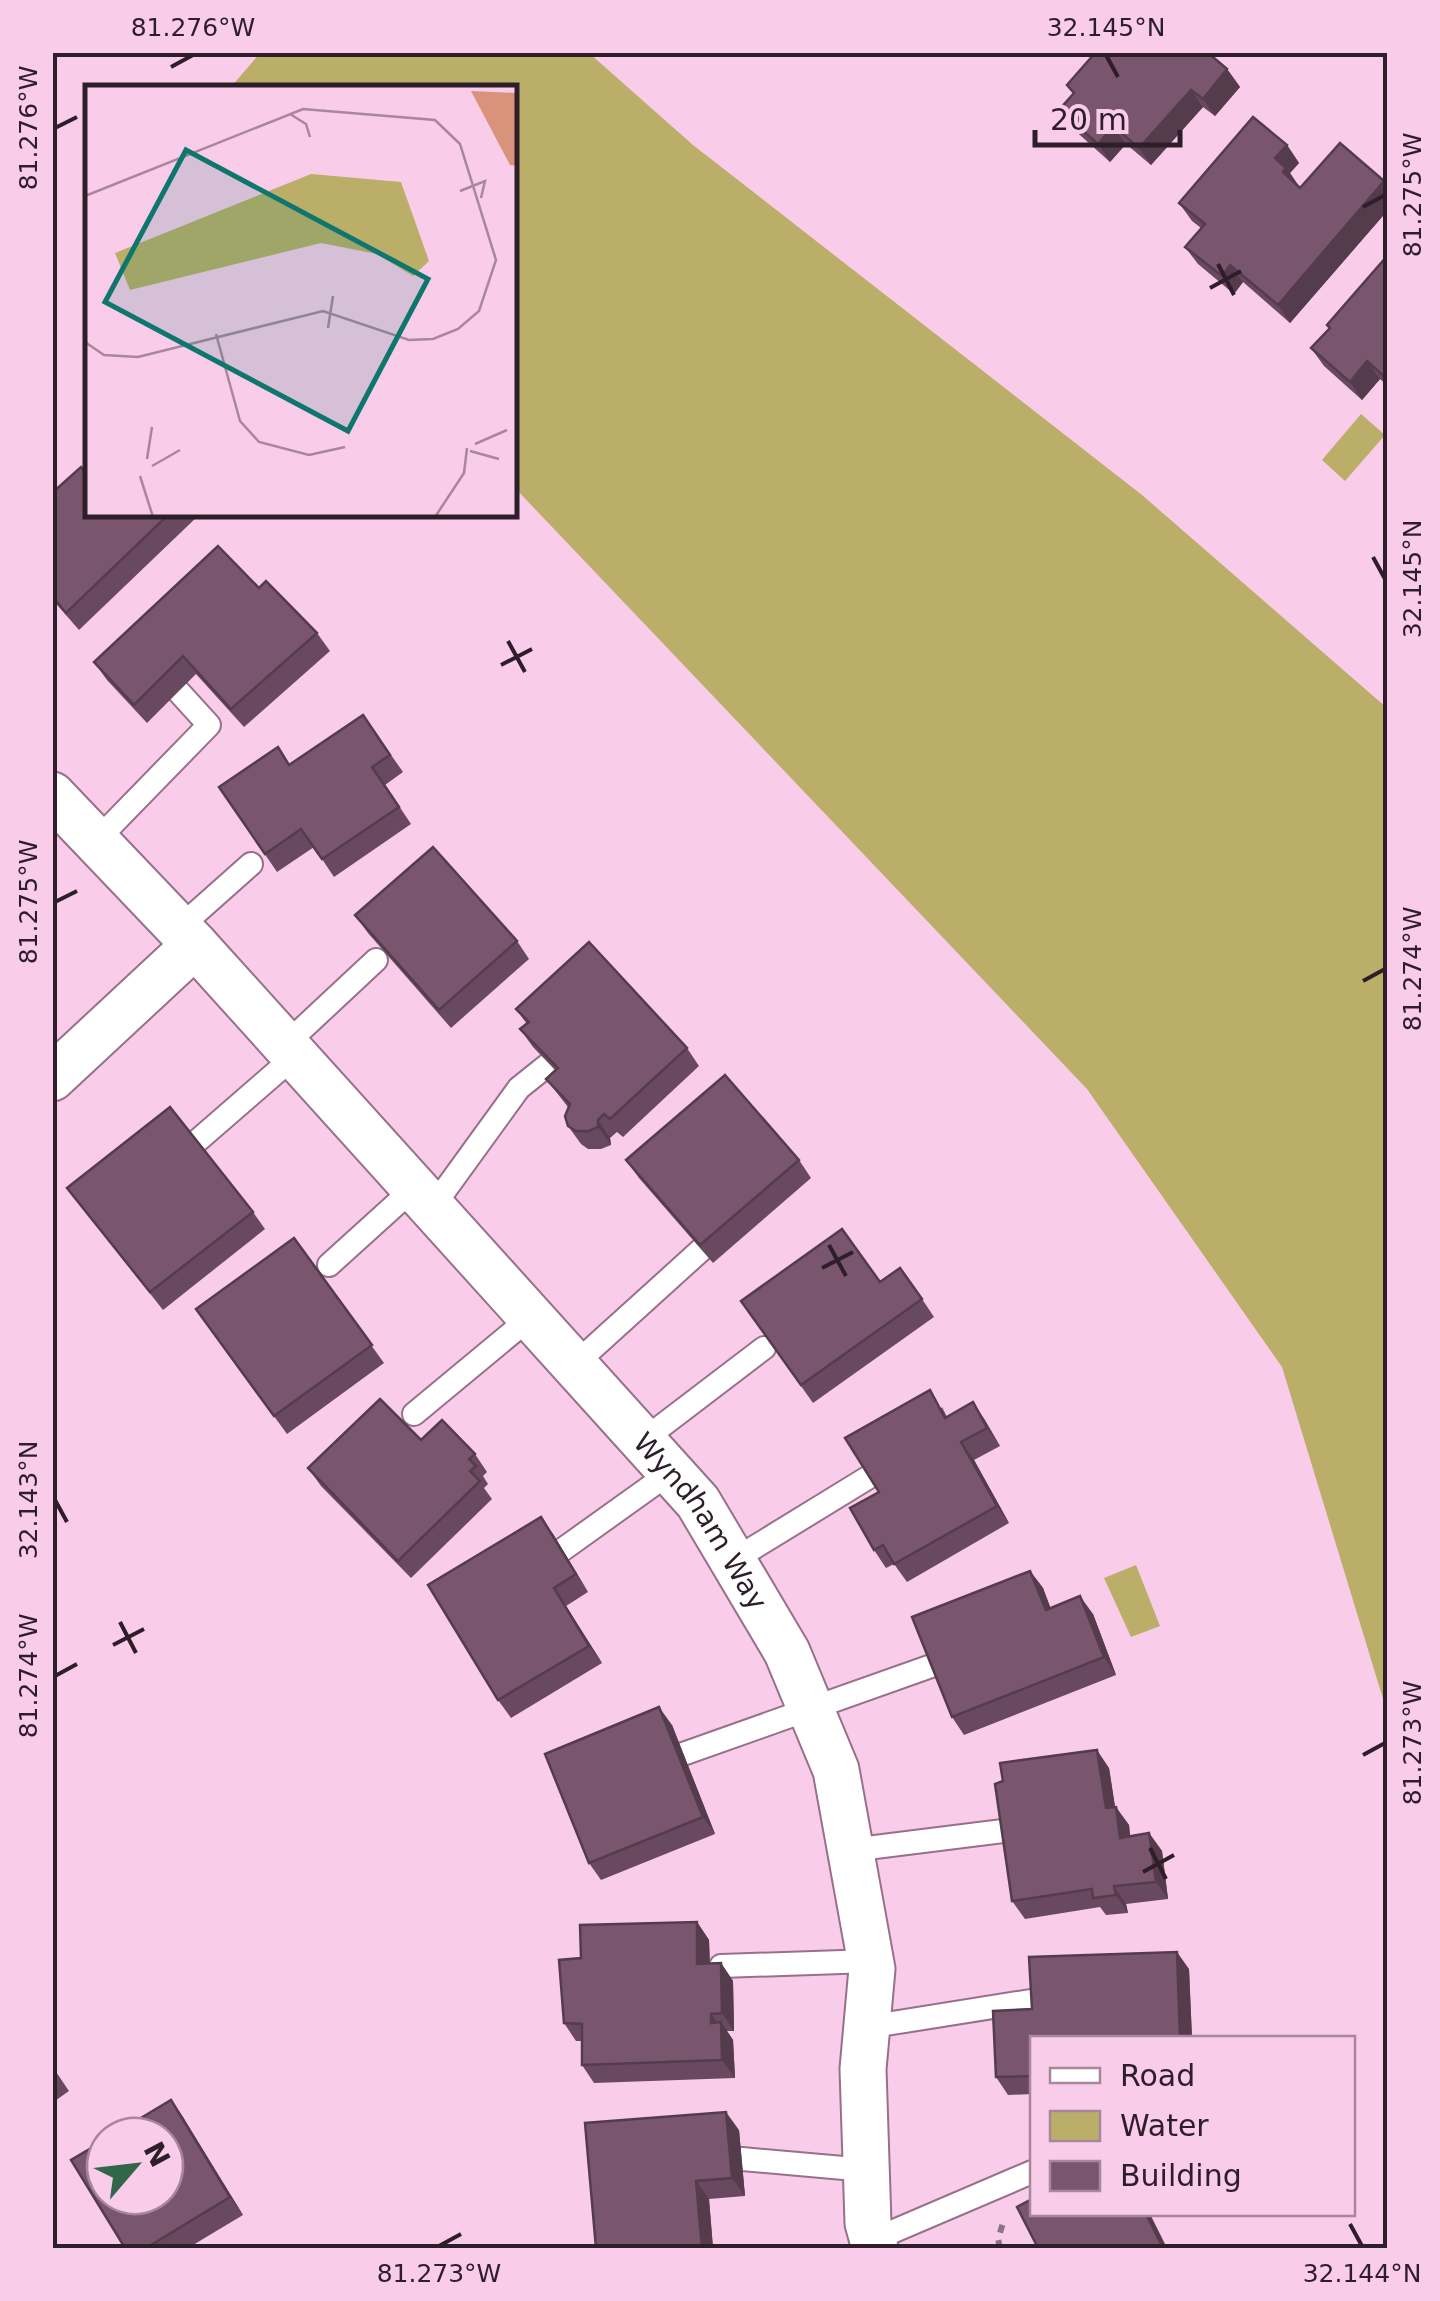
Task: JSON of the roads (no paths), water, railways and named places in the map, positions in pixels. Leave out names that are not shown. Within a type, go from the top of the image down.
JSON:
[{"type":"street","name":"Wyndham Way","points":[[52,795],[187,937],[698,1502],[787,1652],[836,1770],[871,1962],[862,2069],[868,2223],[874,2244]]},
{"type":"street","points":[[52,1078],[187,937]]},
{"type":"lane","points":[[96,841],[209,724],[178,691]]},
{"type":"lane","points":[[187,937],[251,864]]},
{"type":"lane","points":[[196,1142],[376,960]]},
{"type":"lane","points":[[328,1264],[423,1198],[519,1088],[549,1064]]},
{"type":"lane","points":[[574,1365],[701,1250]]},
{"type":"lane","points":[[414,1414],[531,1317]]},
{"type":"lane","points":[[562,1550],[764,1348]]},
{"type":"lane","points":[[732,1560],[869,1477]]},
{"type":"lane","points":[[683,1754],[937,1664]]},
{"type":"lane","points":[[851,1850],[1011,1830]]},
{"type":"lane","points":[[721,1966],[871,1962]]},
{"type":"lane","points":[[867,2027],[1043,1999]]},
{"type":"lane","points":[[742,2160],[866,2170]]},
{"type":"lane","points":[[874,2244],[1030,2173]]},
{"type":"water","points":[[260,53],[589,53],[693,145],[1142,495],[1387,708],[1387,1712],[1282,1367],[1087,1089],[518,491],[518,85],[233,85]]},
{"type":"water","points":[[1361,414],[1385,435],[1345,481],[1322,460]]},
{"type":"water","points":[[1136,1565],[1160,1626],[1131,1637],[1104,1578]]}]
